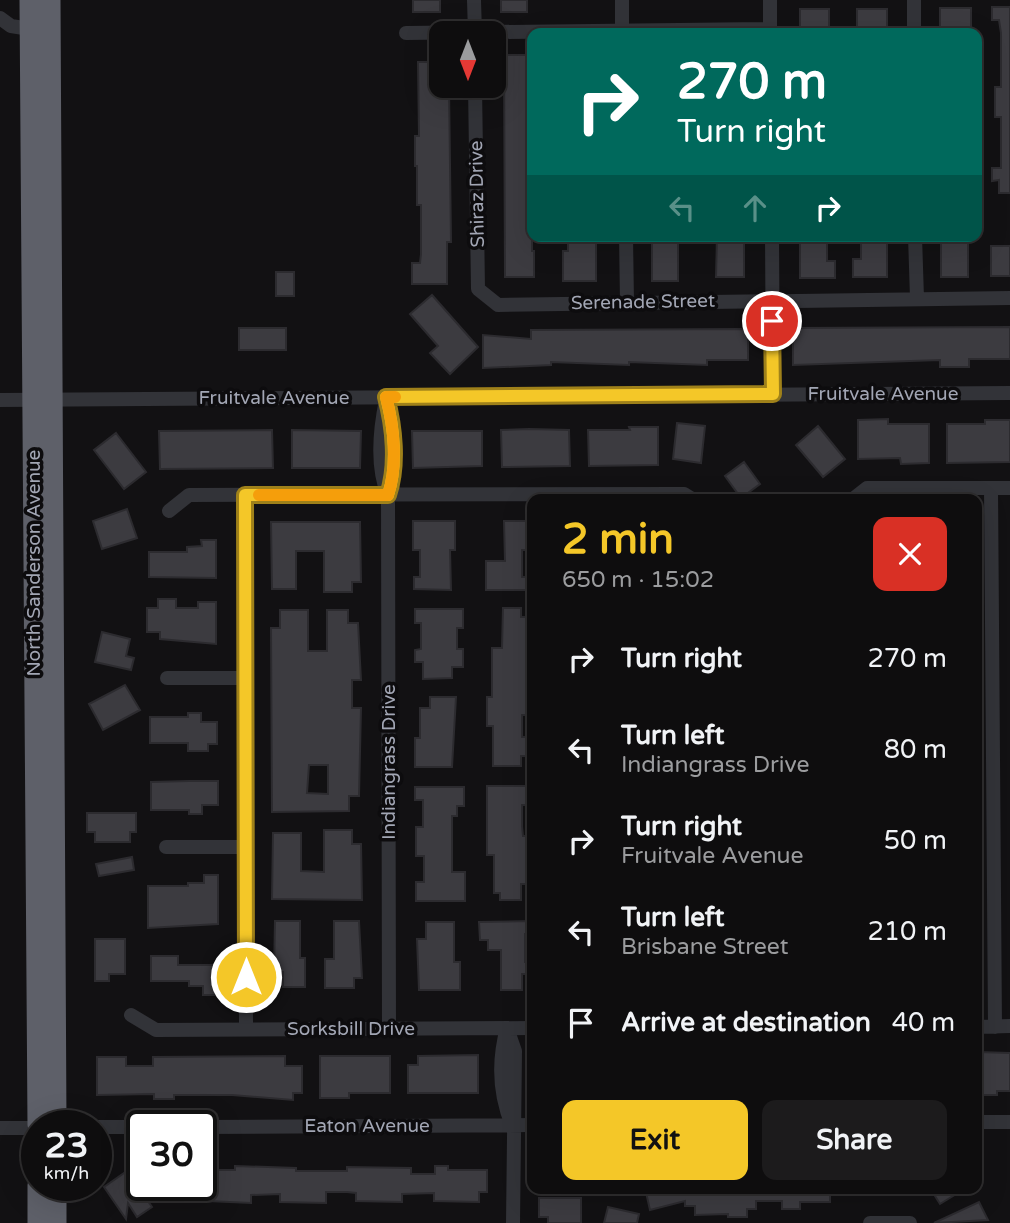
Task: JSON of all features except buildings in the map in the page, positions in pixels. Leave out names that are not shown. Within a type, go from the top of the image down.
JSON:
[{"type":"highway","name":"North Sanderson Avenue","points":[[30,0],[42,400],[56,1110]]},
{"type":"highway","name":"North Sanderson Avenue","points":[[37,1110],[42,400],[51,111],[50,0]]},
{"type":"highway","points":[[30,29],[41,36],[42,104],[51,111]]},
{"type":"highway","points":[[38,1201],[38,1223]]},
{"type":"highway","points":[[56,1201],[57,1223]]},
{"type":"street","points":[[474,0],[475,21]]},
{"type":"street","points":[[622,0],[622,28]]},
{"type":"street","points":[[770,0],[770,28]]},
{"type":"street","points":[[914,0],[914,28]]},
{"type":"street","points":[[0,18],[11,26],[30,29]]},
{"type":"street","points":[[506,33],[527,32]]},
{"type":"street","points":[[406,33],[429,33]]},
{"type":"street","name":"Shiraz Drive","points":[[475,98],[478,289],[487,299]]},
{"type":"street","points":[[626,242],[627,302]]},
{"type":"street","points":[[772,242],[773,394]]},
{"type":"street","points":[[915,242],[916,298]]},
{"type":"street","name":"Serenade Street","points":[[487,299],[498,305],[772,299],[1010,298]]},
{"type":"street","name":"Fruitvale Avenue","points":[[0,400],[1010,393]]},
{"type":"street","name":"Indiangrass Drive","points":[[386,397],[393,421],[393,481],[388,495],[389,1029]]},
{"type":"street","points":[[859,494],[867,488],[1010,488]]},
{"type":"street","points":[[991,488],[995,1027]]},
{"type":"street","points":[[169,512],[189,495],[527,496]]},
{"type":"street","points":[[245,495],[246,1029]]},
{"type":"street","points":[[167,678],[246,678]]},
{"type":"street","points":[[166,847],[246,847]]},
{"type":"street","name":"Sorksbill Drive","points":[[131,1015],[156,1030],[527,1028]]},
{"type":"street","points":[[982,1027],[1010,1026]]},
{"type":"street","points":[[507,1028],[515,1051],[512,1125],[513,1223]]},
{"type":"street","points":[[982,1122],[1010,1122]]},
{"type":"street","name":"Eaton Avenue","points":[[217,1127],[527,1125]]},
{"type":"street","points":[[0,1128],[21,1127]]},
{"type":"street","points":[[870,1223],[910,1223]]},
{"type":"slow traffic","points":[[259,495],[388,495],[393,481],[393,421],[386,397],[395,397]]},
{"type":"route","points":[[246,977],[245,495],[388,495],[393,481],[393,421],[386,397],[773,394],[772,321]]}]
